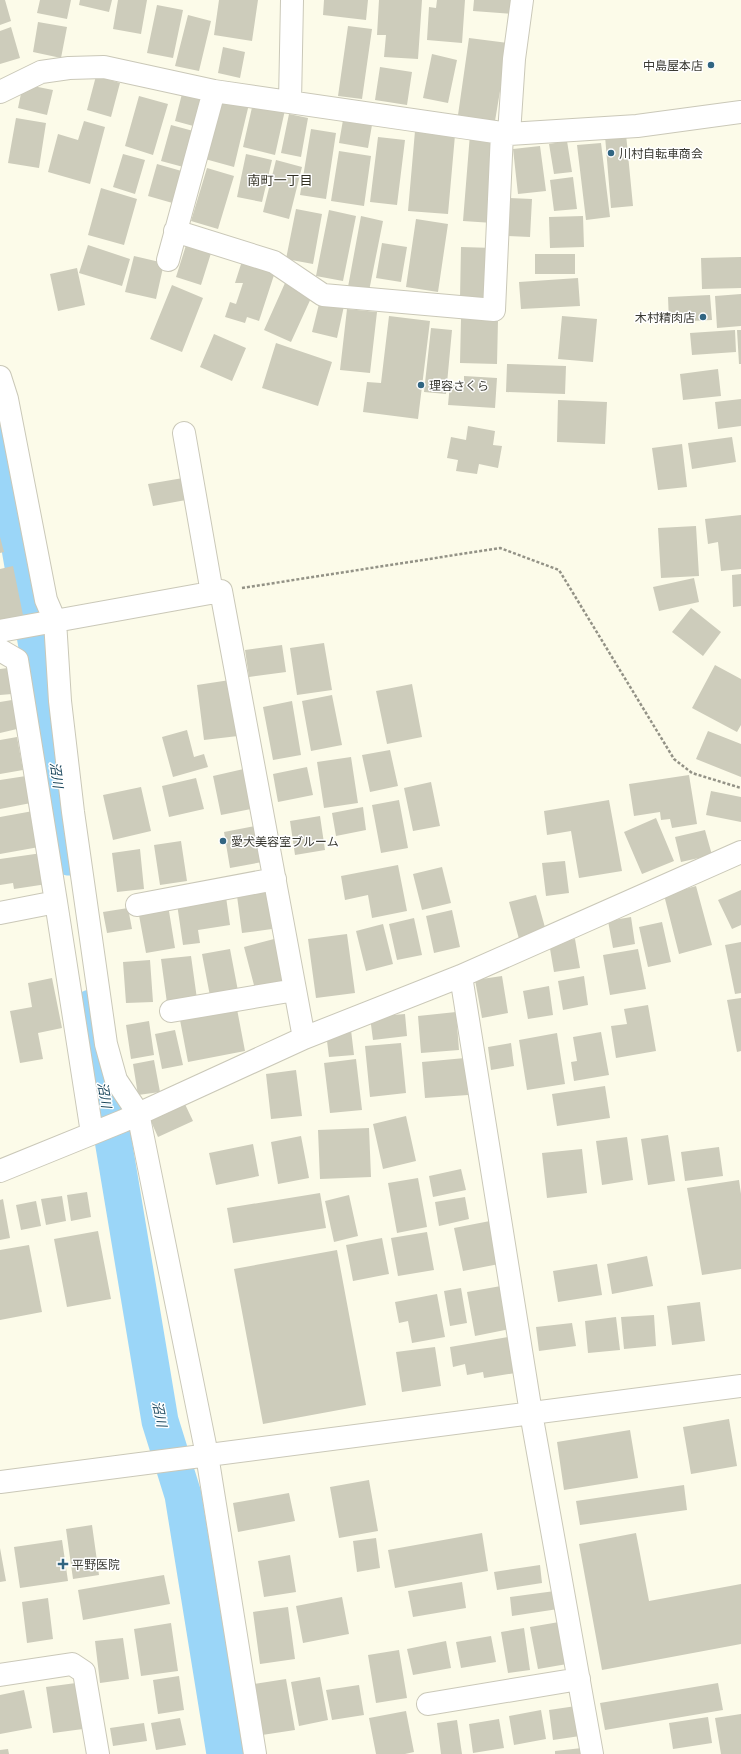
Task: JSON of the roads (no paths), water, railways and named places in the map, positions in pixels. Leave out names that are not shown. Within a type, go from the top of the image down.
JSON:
[{"type":"street","points":[[290,102],[292,0]]},
{"type":"street","points":[[175,231],[274,262],[323,295],[494,310],[506,134],[522,0]]},
{"type":"street","points":[[0,92],[41,72],[69,68],[104,67],[214,90],[506,134],[637,126],[741,112]]},
{"type":"street","points":[[168,260],[214,90]]},
{"type":"street","points":[[0,377],[7,400],[45,593],[55,621],[60,701],[72,804],[106,1044],[116,1080],[130,1117],[207,1455],[255,1754]]},
{"type":"street","points":[[184,433],[275,879],[304,1038]]},
{"type":"street","points":[[7,630],[217,592]]},
{"type":"street","points":[[0,650],[16,660],[96,1132]]},
{"type":"street","points":[[0,1171],[96,1132],[304,1038],[461,976],[741,852]]},
{"type":"street","points":[[137,905],[275,879]]},
{"type":"street","points":[[0,913],[56,902]]},
{"type":"street","points":[[461,976],[532,1413],[592,1754]]},
{"type":"street","points":[[171,1011],[295,990]]},
{"type":"street","points":[[0,1482],[741,1386]]},
{"type":"street","points":[[0,1675],[72,1664],[84,1672],[98,1754]]},
{"type":"street","points":[[428,1704],[579,1679]]},
{"type":"waterway","name":"沼川","points":[[0,433],[39,658],[69,857]]},
{"type":"waterway","name":"沼川","points":[[91,1008],[160,1421],[183,1495],[225,1754]]},
{"type":"place","name":"中島屋本店","points":[[711,65]]},
{"type":"place","name":"川村自転車商会","points":[[611,153]]},
{"type":"place","name":"木村精肉店","points":[[703,317]]},
{"type":"place","name":"理容さくら","points":[[421,385]]},
{"type":"place","name":"愛犬美容室ブルーム","points":[[223,841]]},
{"type":"place","name":"平野医院","points":[[63,1564]]},
{"type":"district","name":"南町一丁目","points":[[280,180]]}]
